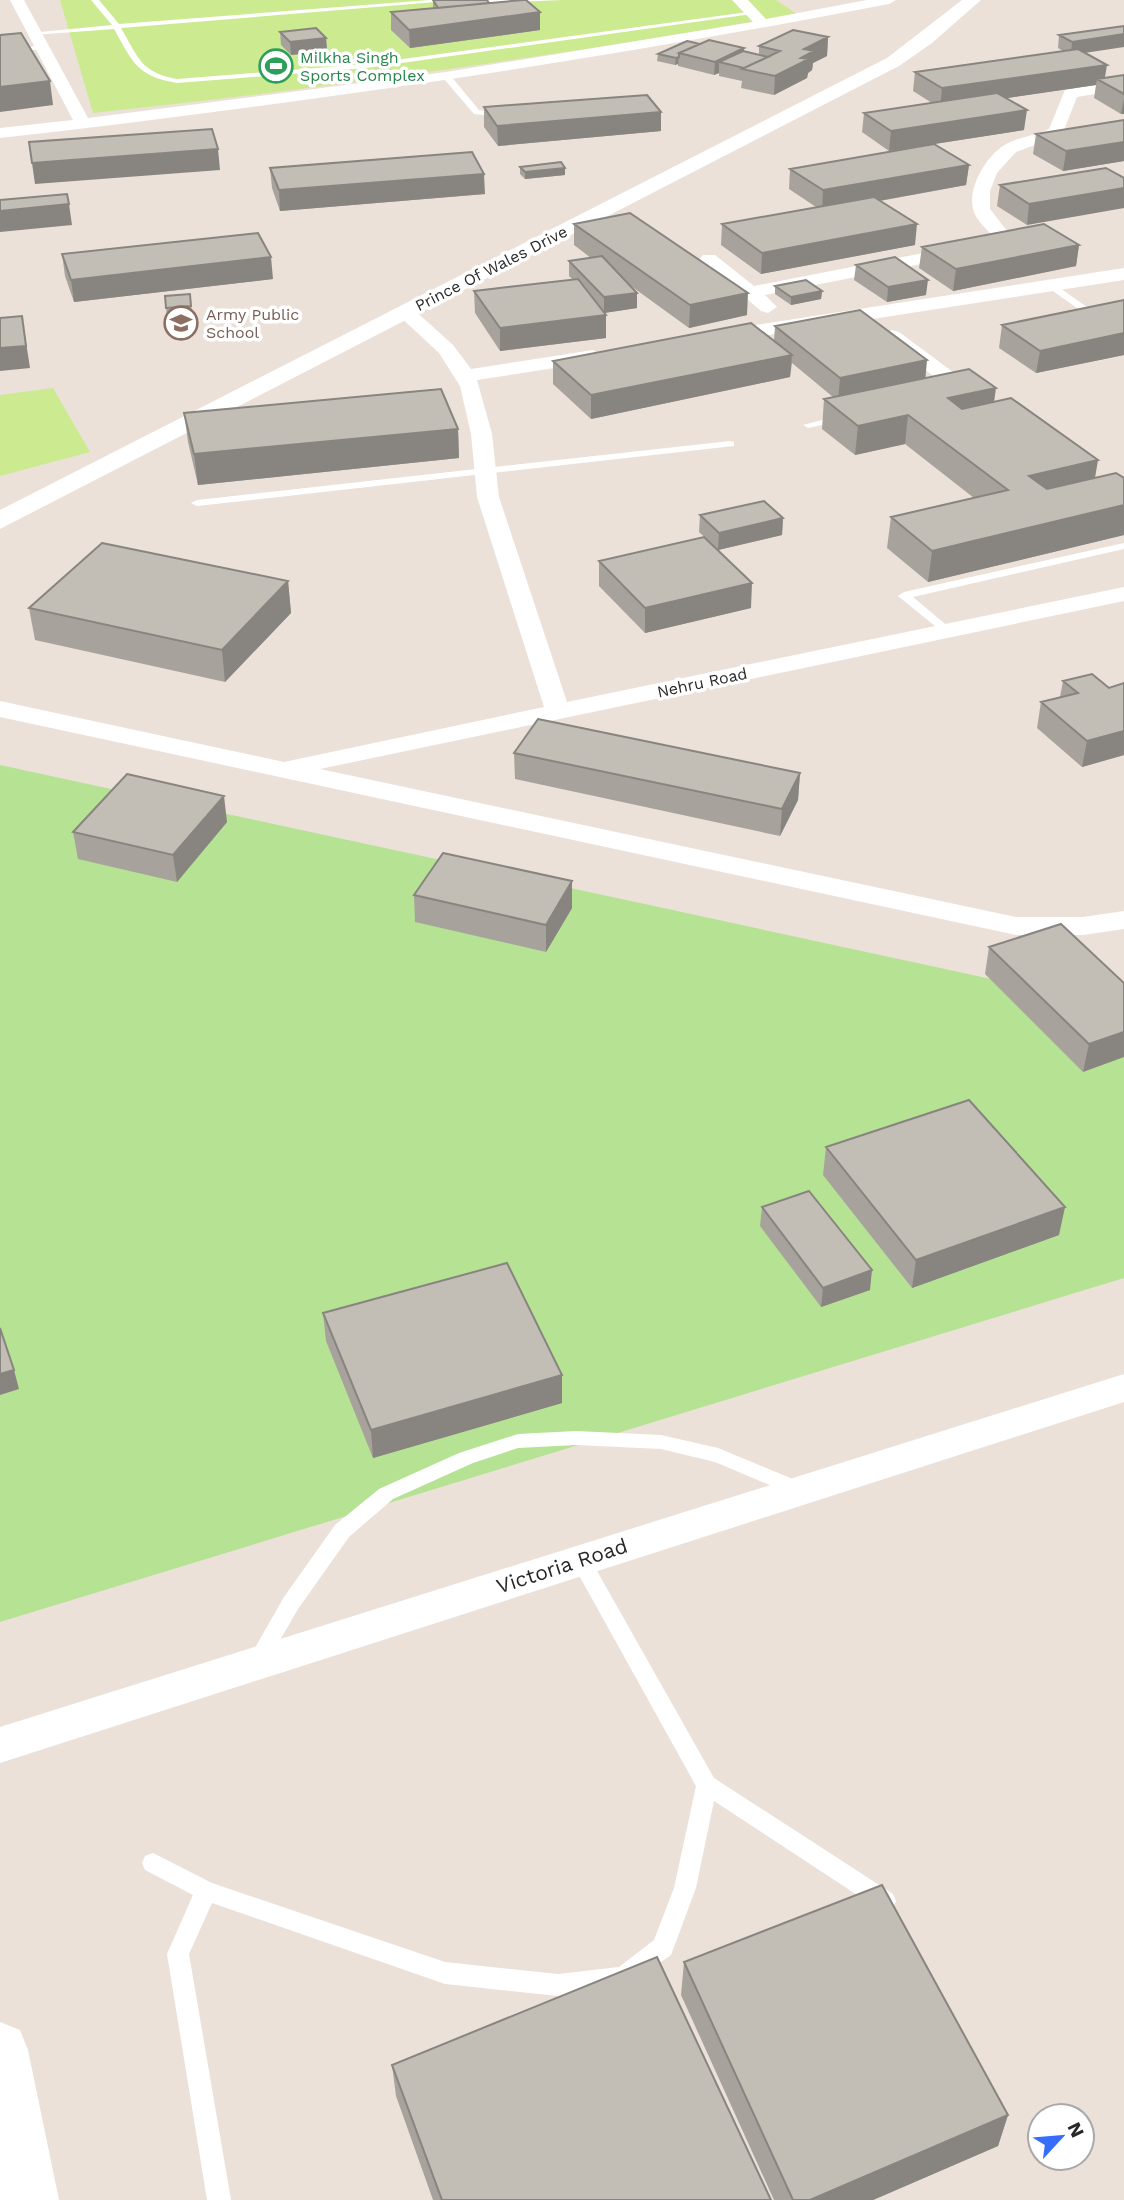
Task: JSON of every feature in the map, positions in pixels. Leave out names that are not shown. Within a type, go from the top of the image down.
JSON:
[{"type":"main road","name":"Prince Of Wales Drive","points":[[0,521],[893,62],[926,39],[972,0]]},
{"type":"main road","points":[[0,2050],[29,2200]]},
{"type":"street","points":[[17,0],[83,124]]},
{"type":"street","points":[[739,0],[759,19]]},
{"type":"street","points":[[0,133],[447,77],[759,19],[889,0]]},
{"type":"street","points":[[752,292],[991,245],[999,239],[999,232],[984,216],[980,203],[982,190],[994,166],[1005,152],[1056,132],[1070,93],[1124,84]]},
{"type":"street","points":[[709,259],[752,292],[788,326]]},
{"type":"street","points":[[694,341],[1124,274]]},
{"type":"street","points":[[405,312],[440,342],[465,376],[488,470],[488,497],[558,712]]},
{"type":"street","points":[[862,315],[960,393],[989,408]]},
{"type":"street","points":[[465,376],[613,353]]},
{"type":"street","name":"Nehru Road","points":[[279,770],[1124,594]]},
{"type":"street","points":[[0,709],[1017,926],[1083,926],[1124,920]]},
{"type":"street","name":"Victoria Road","points":[[0,1745],[1124,1388]]},
{"type":"lane","points":[[96,0],[116,25],[138,68],[149,75],[177,81],[366,66],[759,19]]},
{"type":"lane","points":[[34,33],[454,1],[558,0]]},
{"type":"lane","points":[[0,52],[42,47]]},
{"type":"lane","points":[[447,77],[477,112],[484,115],[510,114]]},
{"type":"lane","points":[[1050,285],[1100,321]]},
{"type":"lane","points":[[1088,323],[1112,319]]},
{"type":"lane","points":[[807,425],[847,417]]},
{"type":"lane","points":[[197,503],[730,444]]},
{"type":"lane","points":[[946,631],[904,596],[1124,546]]},
{"type":"lane","points":[[256,1664],[291,1603],[342,1531],[387,1494],[466,1458],[518,1441],[576,1438],[661,1442],[718,1455],[801,1490]]},
{"type":"lane","points":[[581,1561],[707,1784],[888,1903]]},
{"type":"lane","points":[[153,1863],[206,1891],[445,1973],[558,1986],[624,1977],[663,1947],[685,1888],[707,1784]]},
{"type":"lane","points":[[206,1891],[178,1954],[219,2200]]},
{"type":"green space","name":"Milkha Singh Sports Complex","points":[[60,0],[776,0],[797,14],[446,70],[93,113]]},
{"type":"green space","points":[[53,388],[90,452],[0,476],[0,395]]},
{"type":"green space","points":[[0,765],[1117,1006],[1124,1004],[1124,1278],[0,1622]]},
{"type":"building","points":[[433,0],[487,0],[489,3],[438,8]]},
{"type":"building","points":[[526,0],[540,12],[409,30],[391,12]]},
{"type":"building","points":[[1124,26],[1124,34],[1072,42],[1059,35]]},
{"type":"building","points":[[316,28],[326,38],[290,42],[280,32]]},
{"type":"building","points":[[793,30],[828,37],[804,49],[814,51],[801,58],[809,59],[775,76],[742,69],[780,51],[759,46]]},
{"type":"building","points":[[21,33],[50,81],[0,87],[0,35]]},
{"type":"building","points":[[709,40],[744,48],[715,62],[679,53]]},
{"type":"building","points":[[687,41],[700,44],[679,53],[676,58],[658,54]]},
{"type":"building","points":[[1078,49],[1107,65],[942,88],[915,72]]},
{"type":"building","points":[[743,51],[768,57],[744,68],[719,62]]},
{"type":"building","points":[[1124,75],[1124,94],[1097,79]]},
{"type":"building","points":[[997,93],[1027,110],[891,131],[864,113]]},
{"type":"building","points":[[647,95],[661,112],[497,126],[484,107]]},
{"type":"building","points":[[1124,120],[1124,142],[1066,151],[1036,134]]},
{"type":"building","points":[[212,129],[218,149],[32,163],[29,142]]},
{"type":"building","points":[[934,144],[969,165],[823,190],[790,169]]},
{"type":"building","points":[[472,152],[484,174],[279,190],[270,168]]},
{"type":"building","points":[[561,162],[565,168],[525,172],[520,167]]},
{"type":"building","points":[[1106,168],[1124,178],[1124,188],[1029,204],[1000,185]]},
{"type":"building","points":[[67,194],[69,204],[0,211],[0,200]]},
{"type":"building","points":[[874,197],[917,224],[762,253],[722,224]]},
{"type":"building","points":[[630,213],[748,293],[690,305],[574,224]]},
{"type":"building","points":[[1044,224],[1079,245],[956,269],[922,247]]},
{"type":"building","points":[[258,233],[271,257],[71,280],[62,254]]},
{"type":"building","points":[[602,256],[637,293],[604,297],[569,261]]},
{"type":"building","points":[[895,257],[928,280],[888,287],[856,265]]},
{"type":"building","points":[[578,279],[606,315],[500,328],[474,291]]},
{"type":"building","points":[[806,280],[822,291],[791,297],[775,286]]},
{"type":"building","points":[[190,294],[191,306],[166,308],[165,296]]},
{"type":"building","points":[[1124,300],[1124,333],[1040,351],[1002,325]]},
{"type":"building","points":[[860,310],[927,360],[840,378],[775,326]]},
{"type":"building","points":[[22,316],[26,346],[0,348],[0,318]]},
{"type":"building","points":[[751,323],[792,355],[591,395],[553,361]]},
{"type":"building","points":[[969,369],[996,388],[948,398],[962,409],[1011,398],[1098,460],[1029,476],[1047,489],[1116,473],[1124,478],[1124,505],[932,551],[891,517],[1008,490],[908,415],[858,426],[824,399]]},
{"type":"building","points":[[441,389],[458,429],[194,454],[184,413]]},
{"type":"building","points":[[764,501],[783,518],[719,533],[700,515]]},
{"type":"building","points":[[704,537],[752,583],[645,608],[599,561]]},
{"type":"building","points":[[102,543],[288,581],[222,650],[29,608]]},
{"type":"building","points":[[1092,674],[1109,688],[1124,683],[1124,731],[1087,741],[1041,702],[1078,693],[1063,681]]},
{"type":"building","points":[[538,719],[800,773],[782,809],[514,753]]},
{"type":"building","points":[[127,774],[224,796],[173,855],[73,832]]},
{"type":"building","points":[[443,853],[572,881],[546,925],[414,895]]},
{"type":"building","points":[[1061,924],[1124,983],[1124,1032],[1089,1044],[989,947]]},
{"type":"building","points":[[969,1100],[1065,1207],[916,1260],[826,1147]]},
{"type":"building","points":[[809,1191],[872,1270],[823,1288],[762,1207]]},
{"type":"building","points":[[507,1263],[562,1375],[371,1430],[323,1313]]},
{"type":"building","points":[[0,1328],[14,1370],[0,1374]]},
{"type":"building","points":[[882,1885],[1008,2115],[810,2200],[793,2200],[684,1962]]},
{"type":"building","points":[[657,1957],[771,2200],[442,2200],[392,2065]]},
{"type":"place","name":"Milkha Singh Sports Complex","points":[[276,66]]},
{"type":"place","name":"Army Public School","points":[[181,323]]}]
